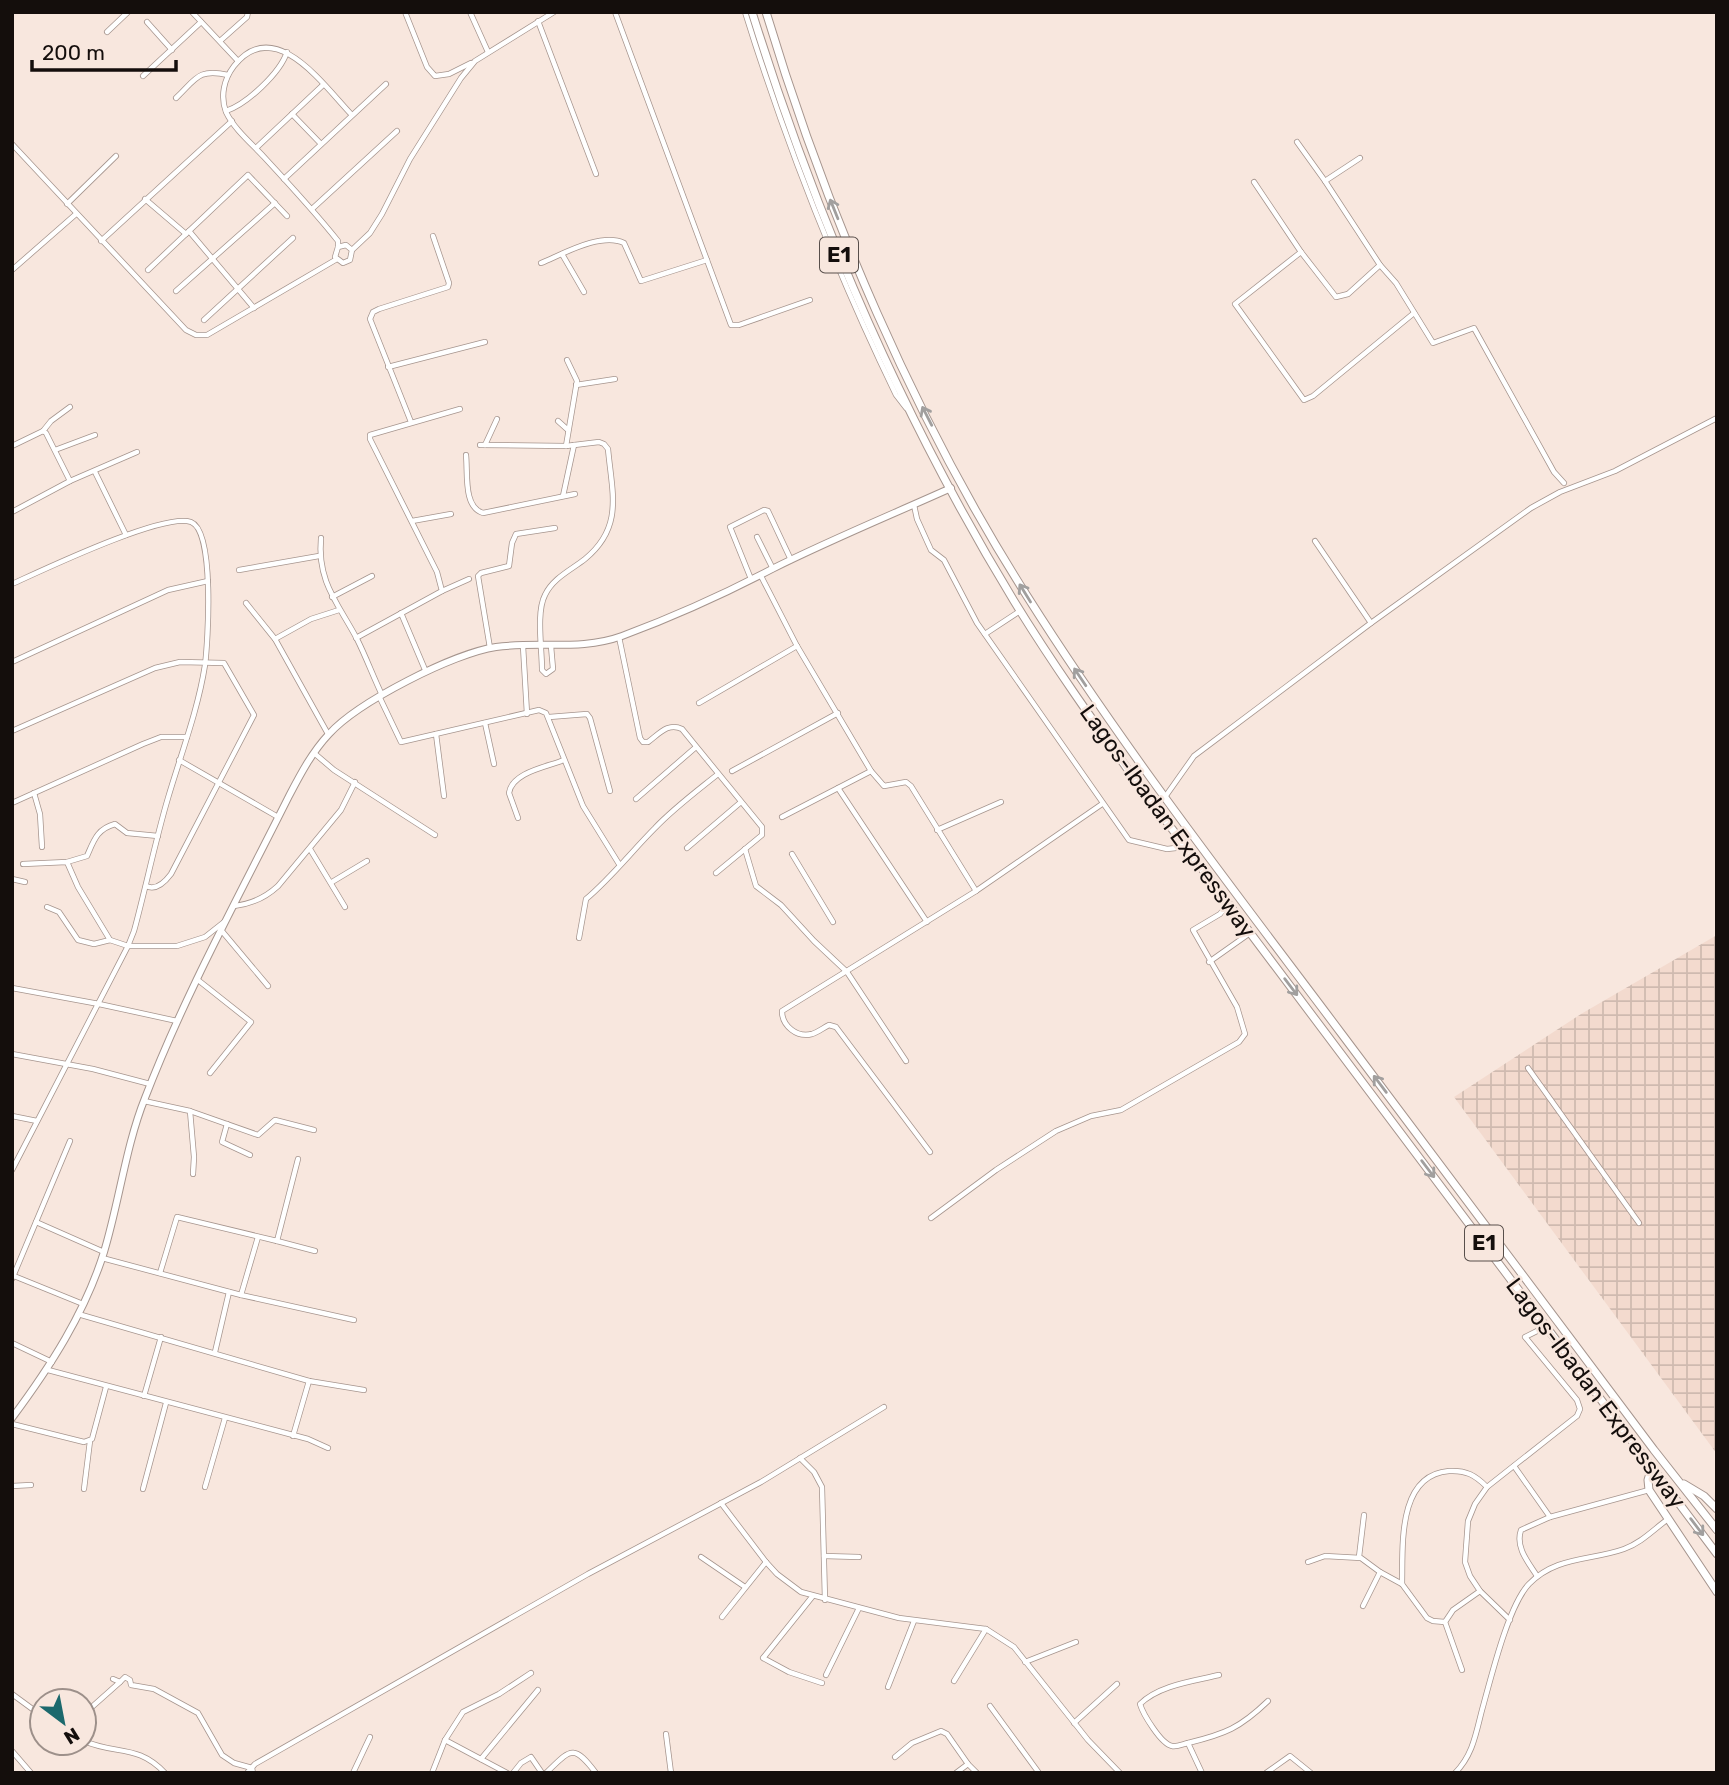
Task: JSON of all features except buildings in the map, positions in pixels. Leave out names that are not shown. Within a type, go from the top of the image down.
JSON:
[{"type":"highway","name":"Lagos-Ibadan Expressway","points":[[752,12],[787,119],[844,267],[901,393],[949,489],[1020,611],[1136,781],[1717,1554]]},
{"type":"highway","name":"Lagos-Ibadan Expressway","points":[[766,12],[786,80],[819,171],[889,339],[958,477],[1018,582],[1146,774],[1717,1530]]},
{"type":"highway","points":[[1652,1467],[1648,1480],[1649,1490],[1717,1592]]},
{"type":"highway","points":[[1681,1482],[1704,1496],[1717,1509]]},
{"type":"street","points":[[107,32],[128,12]]},
{"type":"street","points":[[192,12],[239,61]]},
{"type":"street","points":[[220,41],[247,17],[248,12]]},
{"type":"street","points":[[405,12],[427,67],[435,76],[449,74],[475,61],[554,12]]},
{"type":"street","points":[[470,12],[488,52]]},
{"type":"street","points":[[615,12],[731,325],[739,325],[810,300]]},
{"type":"street","points":[[12,1418],[48,1370],[83,1304],[103,1255],[143,1101],[150,1084],[226,920],[278,817],[314,753],[328,734],[380,695],[461,657],[490,648],[585,645],[619,637],[663,620],[949,489],[908,412],[896,395],[843,284],[777,112],[746,12]]},
{"type":"street","points":[[538,21],[596,174]]},
{"type":"street","points":[[147,22],[172,50]]},
{"type":"street","points":[[143,76],[201,22]]},
{"type":"street","points":[[352,115],[297,58],[273,48],[254,51],[239,61],[228,75],[223,91],[226,111],[232,121],[338,241],[335,254],[337,260],[343,263],[350,261],[352,250],[370,233],[410,159],[461,78],[475,61]]},
{"type":"street","points":[[226,111],[241,104],[278,70],[288,52]]},
{"type":"street","points":[[176,98],[203,73],[211,71],[228,75]]},
{"type":"street","points":[[284,179],[386,83]]},
{"type":"street","points":[[256,148],[323,85]]},
{"type":"street","points":[[292,114],[321,144]]},
{"type":"street","points":[[101,241],[232,121]]},
{"type":"street","points":[[312,209],[397,131]]},
{"type":"street","points":[[1297,142],[1380,265],[1396,283],[1433,343],[1474,328],[1554,472],[1564,483]]},
{"type":"street","points":[[12,144],[186,330],[196,335],[206,335],[337,260]]},
{"type":"street","points":[[68,204],[116,156]]},
{"type":"street","points":[[1325,181],[1360,158]]},
{"type":"street","points":[[148,270],[248,175],[287,216]]},
{"type":"street","points":[[1254,182],[1336,298],[1348,294],[1380,265]]},
{"type":"street","points":[[145,199],[187,233],[254,308]]},
{"type":"street","points":[[176,291],[275,203]]},
{"type":"street","points":[[12,270],[76,214]]},
{"type":"street","points":[[411,422],[370,319],[373,312],[379,309],[448,287],[433,236]]},
{"type":"street","points":[[204,320],[293,238]]},
{"type":"street","points":[[541,263],[584,244],[603,240],[619,241],[627,247],[641,281],[706,260]]},
{"type":"street","points":[[338,247],[346,245],[352,250]]},
{"type":"street","points":[[1301,252],[1234,304],[1304,400],[1313,396],[1414,313]]},
{"type":"street","points":[[562,254],[584,292]]},
{"type":"street","points":[[388,367],[485,342]]},
{"type":"street","points":[[566,360],[575,375],[576,385],[566,446]]},
{"type":"street","points":[[576,385],[615,379]]},
{"type":"street","points":[[12,446],[43,431],[51,421],[70,407]]},
{"type":"street","points":[[442,591],[437,572],[370,439],[374,432],[460,408]]},
{"type":"street","points":[[1164,797],[1194,756],[1371,623],[1531,509],[1560,492],[1615,471],[1717,418]]},
{"type":"street","points":[[497,419],[483,445],[566,446],[599,442],[608,450],[613,519],[598,545],[586,558],[557,579],[544,597],[541,611],[542,670],[546,674],[552,669],[551,646]]},
{"type":"street","points":[[558,421],[569,430]]},
{"type":"street","points":[[43,431],[70,481]]},
{"type":"street","points":[[55,450],[94,435]]},
{"type":"street","points":[[563,496],[574,445]]},
{"type":"street","points":[[12,512],[70,481],[137,452]]},
{"type":"street","points":[[466,455],[471,506],[475,511],[483,513],[575,494]]},
{"type":"street","points":[[94,472],[126,536]]},
{"type":"street","points":[[914,505],[917,519],[931,550],[944,560],[985,634],[1129,840],[1167,849],[1185,846]]},
{"type":"street","points":[[751,579],[730,527],[764,510],[768,511],[791,561]]},
{"type":"street","points":[[412,522],[451,514]]},
{"type":"street","points":[[12,584],[126,536],[173,521],[187,520],[196,524],[202,534],[208,581],[205,664],[146,886],[128,946],[12,1170]]},
{"type":"street","points":[[490,648],[478,576],[509,566],[516,534],[555,528]]},
{"type":"street","points":[[757,537],[773,569]]},
{"type":"street","points":[[321,538],[319,556],[326,586],[356,638],[401,742],[539,710],[546,713],[583,806],[619,864]]},
{"type":"street","points":[[1315,541],[1371,623]]},
{"type":"street","points":[[240,570],[319,556]]},
{"type":"street","points":[[332,597],[372,576]]},
{"type":"street","points":[[761,576],[797,646],[871,771],[884,786],[906,782],[976,891]]},
{"type":"street","points":[[356,638],[469,579]]},
{"type":"street","points":[[12,662],[168,590],[208,581]]},
{"type":"street","points":[[246,603],[275,639],[328,734]]},
{"type":"street","points":[[275,639],[311,619],[339,610]]},
{"type":"street","points":[[985,634],[1020,611]]},
{"type":"street","points":[[401,613],[426,673]]},
{"type":"street","points":[[619,637],[640,738],[643,742],[648,742],[667,727],[682,729],[764,831],[716,873]]},
{"type":"street","points":[[523,646],[527,714]]},
{"type":"street","points":[[699,703],[797,646]]},
{"type":"street","points":[[12,731],[155,668],[180,662],[224,663],[254,715],[171,874],[159,885],[152,888],[146,886]]},
{"type":"street","points":[[733,771],[838,713]]},
{"type":"street","points":[[549,717],[587,714],[610,791]]},
{"type":"street","points":[[485,723],[494,764]]},
{"type":"street","points":[[436,734],[444,796]]},
{"type":"street","points":[[12,803],[143,744],[162,737],[187,737]]},
{"type":"street","points":[[636,799],[696,747]]},
{"type":"street","points":[[314,753],[334,770],[435,835]]},
{"type":"street","points":[[180,760],[219,780],[278,817]]},
{"type":"street","points":[[518,818],[509,793],[512,783],[564,761]]},
{"type":"street","points":[[782,817],[871,771]]},
{"type":"street","points":[[579,938],[586,899],[601,888],[619,864],[654,828],[718,774]]},
{"type":"street","points":[[234,906],[268,895],[341,810],[355,782]]},
{"type":"street","points":[[838,788],[927,922]]},
{"type":"street","points":[[34,793],[40,814],[42,847]]},
{"type":"street","points":[[687,848],[741,802]]},
{"type":"street","points":[[937,830],[1001,802]]},
{"type":"street","points":[[930,1152],[836,1027],[829,1025],[811,1034],[802,1035],[793,1031],[783,1018],[782,1011],[976,891],[1102,804]]},
{"type":"street","points":[[23,863],[67,862],[87,856],[94,838],[108,826],[115,824],[127,833],[158,836]]},
{"type":"street","points":[[310,849],[345,907]]},
{"type":"street","points":[[745,849],[756,886],[781,905],[847,972],[906,1061]]},
{"type":"street","points":[[792,854],[833,922]]},
{"type":"street","points":[[332,882],[367,861]]},
{"type":"street","points":[[67,862],[78,887],[110,940]]},
{"type":"street","points":[[12,879],[25,882]]},
{"type":"street","points":[[931,1218],[996,1170],[1056,1131],[1091,1116],[1121,1110],[1238,1042],[1245,1034],[1237,1007],[1193,930],[1220,914],[1228,904]]},
{"type":"street","points":[[47,907],[59,912],[78,940],[94,944],[110,940],[128,946],[177,946],[205,937],[226,920]]},
{"type":"street","points":[[222,930],[268,986]]},
{"type":"street","points":[[1209,962],[1250,933]]},
{"type":"street","points":[[205,937],[216,942]]},
{"type":"street","points":[[198,980],[251,1022],[210,1073]]},
{"type":"street","points":[[12,988],[178,1021]]},
{"type":"street","points":[[12,1054],[150,1084]]},
{"type":"street","points":[[1528,1068],[1639,1223]]},
{"type":"street","points":[[143,1101],[190,1111],[258,1135],[275,1120],[314,1130]]},
{"type":"street","points":[[190,1111],[193,1174]]},
{"type":"street","points":[[12,1116],[37,1121]]},
{"type":"street","points":[[227,1124],[222,1142],[250,1155]]},
{"type":"street","points":[[70,1141],[13,1277],[83,1304]]},
{"type":"street","points":[[276,1241],[298,1159]]},
{"type":"street","points":[[160,1273],[177,1217],[315,1251]]},
{"type":"street","points":[[36,1222],[103,1255],[160,1273],[241,1295],[354,1320]]},
{"type":"street","points":[[241,1295],[258,1237]]},
{"type":"street","points":[[215,1352],[229,1292]]},
{"type":"street","points":[[78,1314],[309,1381],[364,1390]]},
{"type":"street","points":[[1510,1620],[1480,1591],[1470,1576],[1465,1562],[1465,1545],[1468,1521],[1475,1504],[1487,1487],[1577,1416],[1580,1409],[1577,1400],[1525,1337],[1546,1326]]},
{"type":"street","points":[[144,1396],[161,1337]]},
{"type":"street","points":[[12,1343],[52,1363]]},
{"type":"street","points":[[48,1370],[308,1439],[328,1448]]},
{"type":"street","points":[[293,1436],[309,1381]]},
{"type":"street","points":[[84,1489],[90,1441],[106,1387]]},
{"type":"street","points":[[143,1489],[166,1403]]},
{"type":"street","points":[[247,1773],[588,1574],[761,1482],[884,1407]]},
{"type":"street","points":[[205,1487],[225,1418]]},
{"type":"street","points":[[12,1424],[84,1442],[90,1441]]},
{"type":"street","points":[[800,1458],[814,1472],[821,1487],[825,1600]]},
{"type":"street","points":[[1514,1466],[1550,1517]]},
{"type":"street","points":[[1402,1584],[1403,1545],[1414,1489],[1439,1472],[1451,1471],[1465,1471],[1475,1475],[1487,1487]]},
{"type":"street","points":[[12,1486],[31,1485]]},
{"type":"street","points":[[1538,1576],[1521,1548],[1521,1530],[1550,1517],[1649,1490]]},
{"type":"street","points":[[721,1503],[766,1562],[791,1585],[812,1597],[914,1621],[986,1629],[1000,1636],[1014,1647],[1074,1723],[1119,1772]]},
{"type":"street","points":[[1359,1557],[1364,1515]]},
{"type":"street","points":[[1455,1773],[1473,1745],[1510,1620],[1520,1597],[1538,1576],[1554,1565],[1621,1550],[1635,1544],[1668,1519]]},
{"type":"street","points":[[824,1556],[859,1557]]},
{"type":"street","points":[[1308,1562],[1325,1556],[1359,1557],[1402,1584],[1427,1618],[1445,1622]]},
{"type":"street","points":[[701,1557],[745,1587]]},
{"type":"street","points":[[722,1617],[766,1562]]},
{"type":"street","points":[[1363,1606],[1380,1572]]},
{"type":"street","points":[[1462,1670],[1445,1622],[1452,1610],[1480,1591]]},
{"type":"street","points":[[812,1597],[763,1658],[789,1672],[822,1683]]},
{"type":"street","points":[[826,1675],[859,1608]]},
{"type":"street","points":[[888,1687],[914,1621]]},
{"type":"street","points":[[954,1681],[986,1629]]},
{"type":"street","points":[[1026,1662],[1076,1642]]},
{"type":"street","points":[[432,1773],[445,1740],[463,1712],[499,1694],[531,1673]]},
{"type":"street","points":[[1220,1675],[1173,1687],[1146,1698],[1140,1704],[1147,1719],[1166,1743],[1174,1746],[1230,1731],[1268,1701]]},
{"type":"street","points":[[98,1702],[125,1677],[130,1680],[131,1685],[148,1686],[194,1711],[200,1716],[222,1755],[252,1770]]},
{"type":"street","points":[[113,1679],[120,1682]]},
{"type":"street","points":[[1074,1723],[1117,1684]]},
{"type":"street","points":[[481,1759],[538,1690]]},
{"type":"street","points":[[12,1694],[28,1706]]},
{"type":"street","points":[[990,1706],[1039,1773]]},
{"type":"street","points":[[895,1757],[912,1743],[941,1731],[947,1734],[977,1773]]},
{"type":"street","points":[[666,1734],[671,1773]]},
{"type":"street","points":[[353,1773],[370,1737]]},
{"type":"street","points":[[445,1740],[481,1759],[495,1770],[507,1773]]},
{"type":"street","points":[[1188,1743],[1202,1773]]},
{"type":"street","points":[[98,1744],[142,1754],[152,1759],[165,1773]]},
{"type":"street","points":[[12,1751],[31,1773]]},
{"type":"street","points":[[513,1773],[521,1763],[531,1757],[544,1773],[564,1756],[578,1752],[596,1773]]},
{"type":"street","points":[[1266,1773],[1290,1756],[1311,1773]]},
{"type":"street","points":[[956,1773],[968,1764]]},
{"type":"street","points":[[1110,1773],[1119,1772]]},
{"type":"shaded area","points":[[1717,935],[1717,1454],[1454,1097],[1581,1014]]}]
